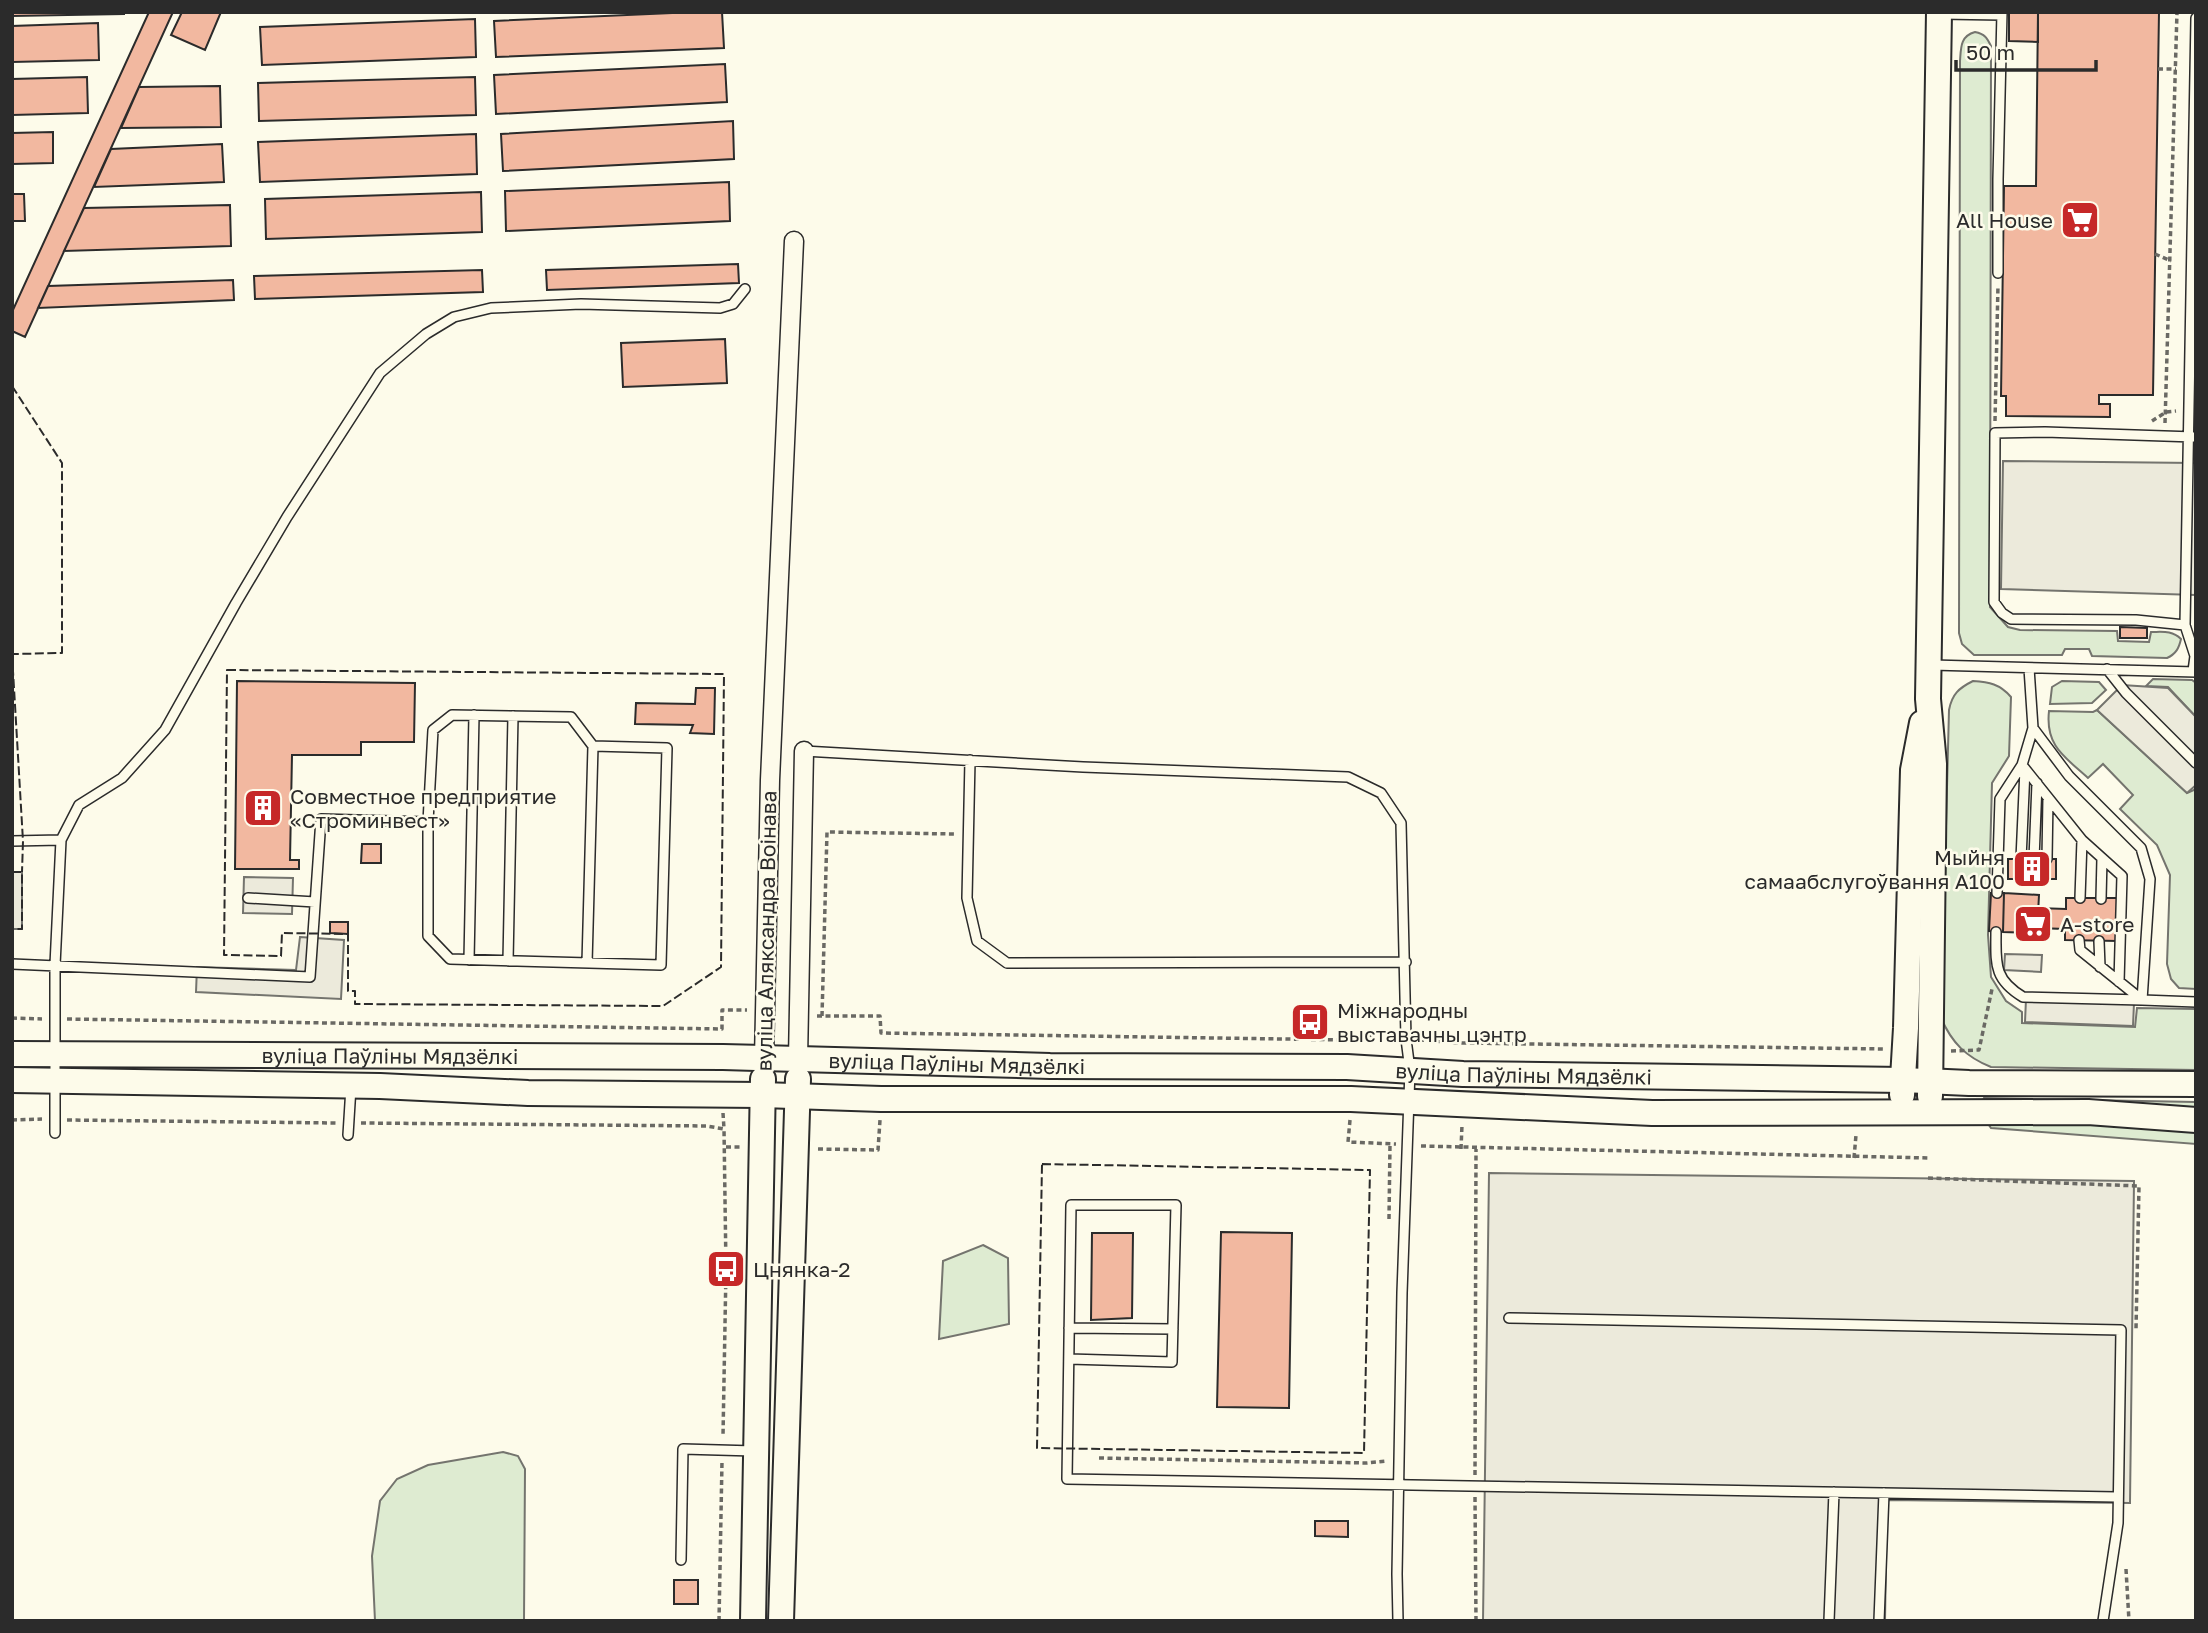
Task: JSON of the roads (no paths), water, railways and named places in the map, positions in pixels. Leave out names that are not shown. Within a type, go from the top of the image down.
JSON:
[{"type":"street","points":[[1929,1112],[1934,764],[1928,698],[1939,13]]},
{"type":"street","name":"вуліца Аляксандра Воінава","points":[[753,1621],[771,766],[794,242]]},
{"type":"street","points":[[1900,1112],[1905,1049],[1913,770],[1928,698]]},
{"type":"street","name":"вуліца Аляксандра Воінава","points":[[781,1621],[800,1016],[804,751]]},
{"type":"street","name":"вуліца Паўліны Мядзёлкі","points":[[12,1054],[798,1059],[1347,1068],[1462,1074],[2196,1084]]},
{"type":"street","name":"вуліца Паўліны Мядзёлкі","points":[[12,1080],[351,1085],[528,1093],[881,1099],[1352,1099],[1652,1113],[2088,1112],[2196,1120]]},
{"type":"lane","points":[[1939,13],[2002,14],[1998,273]]},
{"type":"lane","points":[[1929,665],[2195,672],[2195,656],[2185,625],[2193,437],[2196,18]]},
{"type":"lane","points":[[55,1133],[55,965],[61,840],[79,805],[122,778],[165,730],[195,672],[287,517],[380,373],[426,334],[454,317],[491,308],[581,304],[720,308],[733,304],[745,289]]},
{"type":"lane","points":[[2185,625],[2136,620],[2011,619],[2002,612],[1994,602],[1995,433],[2193,437]]},
{"type":"lane","points":[[2021,859],[2024,767],[2033,728],[2029,668]]},
{"type":"lane","points":[[2107,669],[2126,693],[2196,763]]},
{"type":"lane","points":[[587,963],[593,746],[571,717],[452,715],[433,730],[428,822],[428,936],[450,960],[661,965],[667,748],[593,746]]},
{"type":"lane","points":[[469,960],[474,715]]},
{"type":"lane","points":[[508,961],[513,716]]},
{"type":"lane","points":[[2033,728],[2068,776],[2141,848],[2150,879],[2142,1000]]},
{"type":"lane","points":[[804,751],[1348,777],[1381,793],[1401,823],[1406,1039],[1410,1070],[1398,1621]]},
{"type":"lane","points":[[970,760],[967,898],[977,941],[1007,963],[1405,962]]},
{"type":"lane","points":[[2024,767],[2082,841],[2123,876],[2119,982]]},
{"type":"lane","points":[[1997,893],[2000,799],[2024,767]]},
{"type":"lane","points":[[2034,859],[2036,783]]},
{"type":"lane","points":[[2047,859],[2048,798]]},
{"type":"lane","points":[[12,964],[310,977],[321,819],[428,822]]},
{"type":"lane","points":[[12,841],[61,840]]},
{"type":"lane","points":[[2080,898],[2082,841]]},
{"type":"lane","points":[[2101,898],[2102,858]]},
{"type":"lane","points":[[248,898],[315,902]]},
{"type":"lane","points":[[1996,932],[1996,971],[2008,989],[2022,997],[2196,1002]]},
{"type":"lane","points":[[2079,940],[2080,950],[2142,1000]]},
{"type":"lane","points":[[2099,941],[2100,967]]},
{"type":"lane","points":[[348,1135],[351,1085]]},
{"type":"lane","points":[[1069,1359],[1172,1362],[1176,1205],[1071,1205],[1069,1328],[1068,1479],[2116,1497]]},
{"type":"lane","points":[[1509,1318],[2121,1330],[2116,1497],[2118,1523],[2103,1621]]},
{"type":"lane","points":[[1069,1328],[1173,1329]]},
{"type":"lane","points":[[681,1560],[683,1449],[755,1451]]},
{"type":"lane","points":[[1829,1621],[1834,1492]]},
{"type":"lane","points":[[1879,1621],[1884,1493]]},
{"type":"place","name":"All House","points":[[2080,220]]},
{"type":"place","name":"Совместное предприятие «Строминвест»","points":[[263,808]]},
{"type":"place","name":"Мыйня самаабслугоўвання A100","points":[[2032,869]]},
{"type":"place","name":"А-store","points":[[2033,924]]},
{"type":"place","name":"Міжнародны выставачны цэнтр","points":[[1310,1022]]},
{"type":"place","name":"Цнянка-2","points":[[726,1269]]}]
